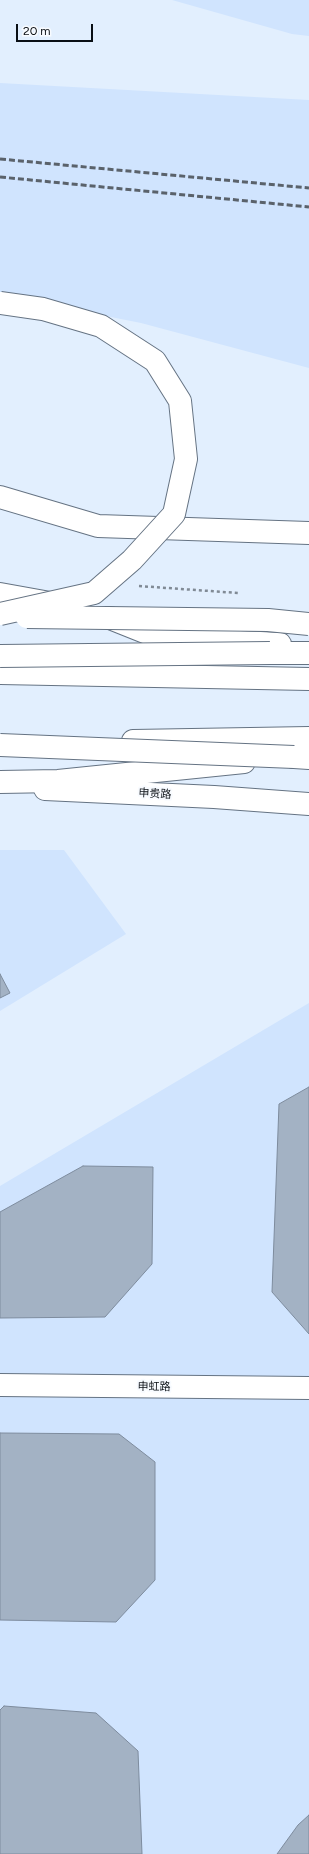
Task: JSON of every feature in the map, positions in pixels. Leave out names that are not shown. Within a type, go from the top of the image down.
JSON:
[{"type":"main road","points":[[0,303],[43,309],[101,326],[155,361],[180,402],[186,459],[174,514],[132,560],[94,593],[0,615]]},
{"type":"main road","points":[[0,497],[98,526],[309,533]]},
{"type":"main road","points":[[0,594],[94,612],[160,638],[271,678]]},
{"type":"main road","points":[[0,615],[268,620],[309,624]]},
{"type":"main road","points":[[160,638],[309,645]]},
{"type":"main road","points":[[0,656],[309,652]]},
{"type":"main road","points":[[0,672],[309,679]]},
{"type":"main road","points":[[0,749],[100,742],[309,738]]},
{"type":"main road","points":[[0,745],[301,757]]},
{"type":"main road","points":[[0,782],[58,781],[301,757]]},
{"type":"main road","name":"申贵路","points":[[0,787],[214,797],[309,804]]},
{"type":"main road","name":"申虹路","points":[[0,1385],[309,1388]]},
{"type":"path","points":[[135,585],[245,594]]},
{"type":"shaded area","points":[[172,0],[309,0],[309,36],[292,34]]},
{"type":"shaded area","points":[[0,83],[309,100],[309,368],[141,323],[0,295]]},
{"type":"shaded area","points":[[0,850],[64,850],[126,934],[0,1011]]},
{"type":"shaded area","points":[[309,1003],[309,1854],[0,1854],[0,1186]]},
{"type":"building","points":[[0,974],[10,993],[0,998]]},
{"type":"building","points":[[309,1087],[309,1334],[272,1292],[279,1104]]},
{"type":"building","points":[[83,1166],[153,1167],[152,1264],[105,1317],[0,1318],[0,1212]]},
{"type":"building","points":[[0,1433],[119,1434],[155,1462],[155,1580],[116,1622],[0,1620]]},
{"type":"building","points":[[4,1706],[96,1713],[138,1751],[142,1854],[0,1854],[0,1710]]},
{"type":"building","points":[[309,1815],[309,1854],[277,1854],[298,1825]]},
{"type":"railway","points":[[0,159],[309,188]]},
{"type":"railway","points":[[0,177],[309,207]]}]
